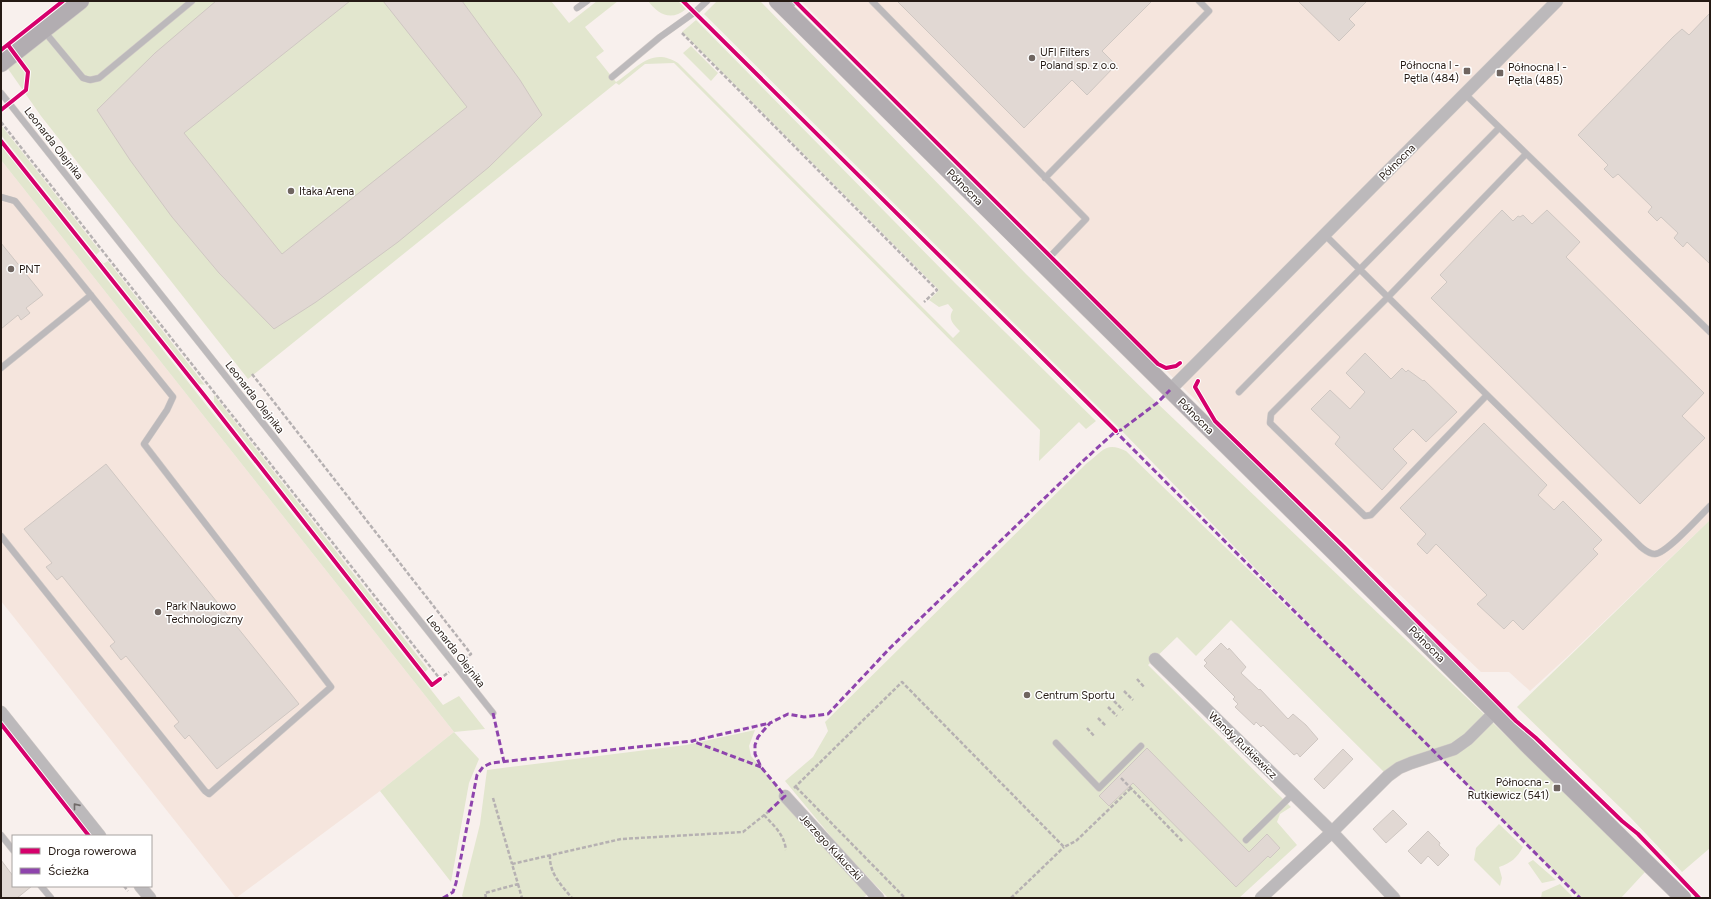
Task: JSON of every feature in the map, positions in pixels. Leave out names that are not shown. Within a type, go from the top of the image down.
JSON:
[{"type":"street","points":[[1,64],[81,1]]},
{"type":"street","name":"Północna","points":[[1170,390],[1557,1]]},
{"type":"street","name":"Północna","points":[[786,4],[1170,390],[1683,898]]},
{"type":"street","name":"Wandy Rutkiewicz","points":[[1155,659],[1332,832],[1394,898]]},
{"type":"street","points":[[1,712],[99,835]]},
{"type":"street","points":[[1261,898],[1332,832],[1388,776],[1399,768],[1437,754],[1448,752],[1462,744],[1495,712]]},
{"type":"street","name":"Jerzego Kukuczki","points":[[784,796],[878,898]]},
{"type":"street","points":[[137,889],[150,898]]},
{"type":"lane","points":[[44,30],[83,78],[90,80],[99,78],[192,1]]},
{"type":"lane","points":[[577,8],[587,1]]},
{"type":"lane","points":[[612,77],[707,1]]},
{"type":"lane","points":[[872,1],[1086,220],[1044,264]]},
{"type":"lane","points":[[1045,178],[1209,10],[1199,1]]},
{"type":"lane","name":"Leonarda Olejnika","points":[[1,92],[493,713]]},
{"type":"lane","points":[[1465,94],[1710,332]]},
{"type":"lane","points":[[1239,392],[1361,270],[1499,128]]},
{"type":"lane","points":[[1487,395],[1371,515],[1365,516],[1270,423],[1271,414],[1388,297],[1526,154]]},
{"type":"lane","points":[[1,198],[15,201],[173,397],[167,410],[144,444],[331,687],[209,794],[205,791],[1,536]]},
{"type":"lane","points":[[1325,235],[1641,548],[1649,553],[1656,554],[1671,545],[1710,506]]},
{"type":"lane","points":[[1,368],[91,295]]},
{"type":"lane","points":[[1056,744],[1099,788],[1141,746]]},
{"type":"lane","points":[[1246,840],[1293,794]]},
{"type":"lane","points":[[1,835],[12,849]]},
{"type":"lane","points":[[42,887],[51,898]]},
{"type":"path","points":[[674,26],[937,290],[924,302]]},
{"type":"path","points":[[1136,679],[1145,688]]},
{"type":"path","points":[[784,796],[796,787],[902,682],[1064,847]]},
{"type":"path","points":[[1124,691],[1133,700]]},
{"type":"path","points":[[1114,701],[1123,710]]},
{"type":"path","points":[[1108,707],[1117,716]]},
{"type":"path","points":[[1098,718],[1106,726]]},
{"type":"path","points":[[1087,728],[1096,737]]},
{"type":"path","points":[[1115,772],[1184,842]]},
{"type":"path","points":[[796,787],[904,898]]},
{"type":"path","points":[[1011,898],[1064,847],[1076,841],[1131,788]]},
{"type":"path","points":[[493,798],[522,898]]},
{"type":"path","points":[[512,864],[621,839],[743,832],[768,812]]},
{"type":"path","points":[[764,815],[781,833],[784,838],[786,850]]},
{"type":"path","points":[[550,855],[550,864],[554,875],[572,898]]},
{"type":"path","points":[[486,898],[485,893],[518,884]]},
{"type":"shaded area","points":[[801,1],[1710,1],[1710,520],[1530,691],[1509,672],[1481,672],[1178,383],[1063,263]]},
{"type":"shaded area","points":[[1,160],[454,732],[380,791],[236,898],[1,601]]},
{"type":"green space","name":"Itaka Arena","points":[[88,1],[551,1],[569,23],[597,1],[618,1],[585,27],[604,51],[596,57],[616,82],[645,61],[652,58],[668,58],[678,63],[953,338],[960,331],[951,319],[951,313],[953,310],[948,304],[939,307],[929,300],[939,290],[682,32],[696,20],[956,284],[1096,421],[1086,429],[1079,422],[1039,461],[1040,430],[674,63],[645,64],[619,85],[616,83],[248,379],[41,116],[6,66]]},
{"type":"green space","points":[[648,1],[678,1],[686,9],[675,15],[665,15],[656,10]]},
{"type":"green space","points":[[717,1],[760,1],[1026,274],[1157,403],[1485,715],[1645,872],[1621,898],[1580,898],[1437,754],[1388,776],[1231,620],[1196,656],[1177,637],[1148,665],[1291,807],[1280,814],[1277,822],[1297,845],[1239,898],[888,898],[843,851],[785,781],[813,757],[828,731],[825,722],[1087,463],[1101,451],[1109,447],[1119,448],[1126,451],[1390,707],[1121,430],[704,14]]},
{"type":"green space","points":[[691,46],[718,73],[711,81],[683,53]]},
{"type":"green space","points":[[1,125],[100,251],[96,255],[1,135]]},
{"type":"green space","points":[[1,145],[443,705],[459,696],[485,729],[454,732],[1,160]]},
{"type":"green space","points":[[108,261],[205,385],[199,384],[103,264]]},
{"type":"green space","points":[[214,395],[428,669],[425,672],[214,402]]},
{"type":"green space","points":[[1710,520],[1710,848],[1682,872],[1630,817],[1517,707]]},
{"type":"green space","points":[[755,730],[749,746],[751,756],[869,893],[863,898],[464,898],[462,896],[480,824],[487,770],[686,745]]},
{"type":"green space","points":[[454,732],[479,759],[469,783],[451,882],[380,791]]},
{"type":"green space","points":[[1499,824],[1523,847],[1513,860],[1499,867],[1502,878],[1500,886],[1474,860],[1476,848]]},
{"type":"green space","points":[[1533,860],[1556,880],[1542,883],[1528,863]]},
{"type":"green space","points":[[1560,884],[1572,896],[1571,898],[1541,898],[1542,892]]},
{"type":"building","points":[[216,1],[350,1],[184,133],[282,254],[467,107],[383,1],[462,1],[520,80],[542,115],[489,167],[398,242],[316,302],[274,329],[219,273],[172,217],[130,160],[97,110],[155,53]]},
{"type":"building","name":"UFI Filters Poland sp. z o.o.","points":[[897,1],[1152,1],[1102,51],[1116,65],[1087,95],[1072,80],[1024,128]]},
{"type":"building","points":[[1298,1],[1367,1],[1349,19],[1355,25],[1339,41]]},
{"type":"building","points":[[1710,13],[1710,264],[1687,242],[1683,247],[1674,238],[1678,233],[1661,217],[1657,221],[1648,212],[1652,207],[1618,174],[1613,178],[1604,169],[1608,165],[1578,135],[1673,37],[1682,29],[1689,35]]},
{"type":"building","points":[[1502,210],[1513,221],[1518,216],[1520,217],[1523,215],[1532,224],[1547,210],[1580,242],[1566,257],[1704,393],[1682,416],[1705,438],[1640,504],[1431,298],[1447,282],[1440,275]]},
{"type":"building","name":"PNT","points":[[1,243],[43,295],[26,308],[30,313],[21,320],[18,315],[1,329]]},
{"type":"building","points":[[1365,353],[1391,379],[1402,368],[1406,372],[1408,370],[1423,381],[1424,380],[1457,412],[1426,442],[1413,429],[1393,449],[1407,463],[1382,490],[1335,444],[1340,437],[1311,409],[1330,390],[1350,409],[1365,392],[1346,373]]},
{"type":"building","points":[[1484,423],[1547,485],[1538,495],[1554,510],[1563,501],[1602,540],[1593,549],[1598,554],[1523,630],[1513,620],[1504,629],[1477,604],[1487,595],[1436,544],[1427,554],[1417,544],[1426,534],[1400,508]]},
{"type":"building","name":"Park Naukowo Technologiczny","points":[[106,464],[299,704],[217,769],[189,735],[185,739],[174,726],[179,722],[126,656],[121,660],[110,646],[115,642],[62,576],[57,580],[46,567],[52,563],[24,529]]},
{"type":"building","points":[[1221,643],[1228,650],[1229,648],[1246,667],[1241,673],[1259,690],[1260,689],[1288,719],[1293,714],[1306,725],[1318,739],[1300,757],[1297,753],[1294,755],[1263,725],[1261,727],[1256,722],[1254,725],[1235,707],[1238,704],[1233,699],[1235,697],[1204,666],[1207,663],[1204,660]]},
{"type":"building","points":[[1147,748],[1249,852],[1267,834],[1280,848],[1270,858],[1268,856],[1236,887],[1133,783],[1109,806],[1099,796]]},
{"type":"building","points":[[1343,749],[1353,759],[1324,789],[1314,779]]},
{"type":"building","points":[[1393,810],[1407,824],[1386,843],[1373,829]]},
{"type":"building","points":[[1428,831],[1449,855],[1438,866],[1428,856],[1421,864],[1408,851]]},
{"type":"building","points":[[1,860],[12,875],[12,887],[31,887],[17,898],[1,898]]},
{"type":"marked path","points":[[768,812],[785,796],[761,767],[755,754],[755,745],[758,737],[770,723],[788,714],[804,717],[828,714],[890,648],[1084,460],[1116,431],[1121,430],[1157,403],[1170,390]]},
{"type":"marked path","points":[[1114,430],[1580,898]]},
{"type":"marked path","points":[[493,713],[504,762]]},
{"type":"marked path","points":[[761,767],[692,741],[770,723]]},
{"type":"marked path","points":[[443,898],[453,892],[456,883],[477,775],[483,767],[491,763],[692,741]]},
{"type":"cycle path","points":[[1,50],[63,1]]},
{"type":"cycle path","points":[[683,1],[1116,431]]},
{"type":"cycle path","points":[[795,1],[1158,364],[1166,368],[1176,366],[1180,363]]},
{"type":"cycle path","points":[[1,110],[26,90],[28,72],[8,45]]},
{"type":"cycle path","points":[[1,141],[204,395],[432,685],[440,679]]},
{"type":"cycle path","points":[[1198,381],[1195,387],[1215,421],[1344,547],[1516,721],[1536,738],[1622,821],[1638,834],[1699,898]]},
{"type":"cycle path","points":[[1,724],[88,835]]},
{"type":"place","name":"UFI Filters Poland sp. z o.o.","points":[[1032,58]]},
{"type":"place","name":"Północna I - Pętla (484)","points":[[1467,71]]},
{"type":"place","name":"Północna I - Pętla (485)","points":[[1500,73]]},
{"type":"place","name":"Itaka Arena","points":[[291,191]]},
{"type":"place","name":"PNT","points":[[11,269]]},
{"type":"place","name":"Park Naukowo Technologiczny","points":[[158,612]]},
{"type":"place","name":"Centrum Sportu","points":[[1027,695]]},
{"type":"place","name":"Północna - Rutkiewicz (541)","points":[[1557,788]]}]
